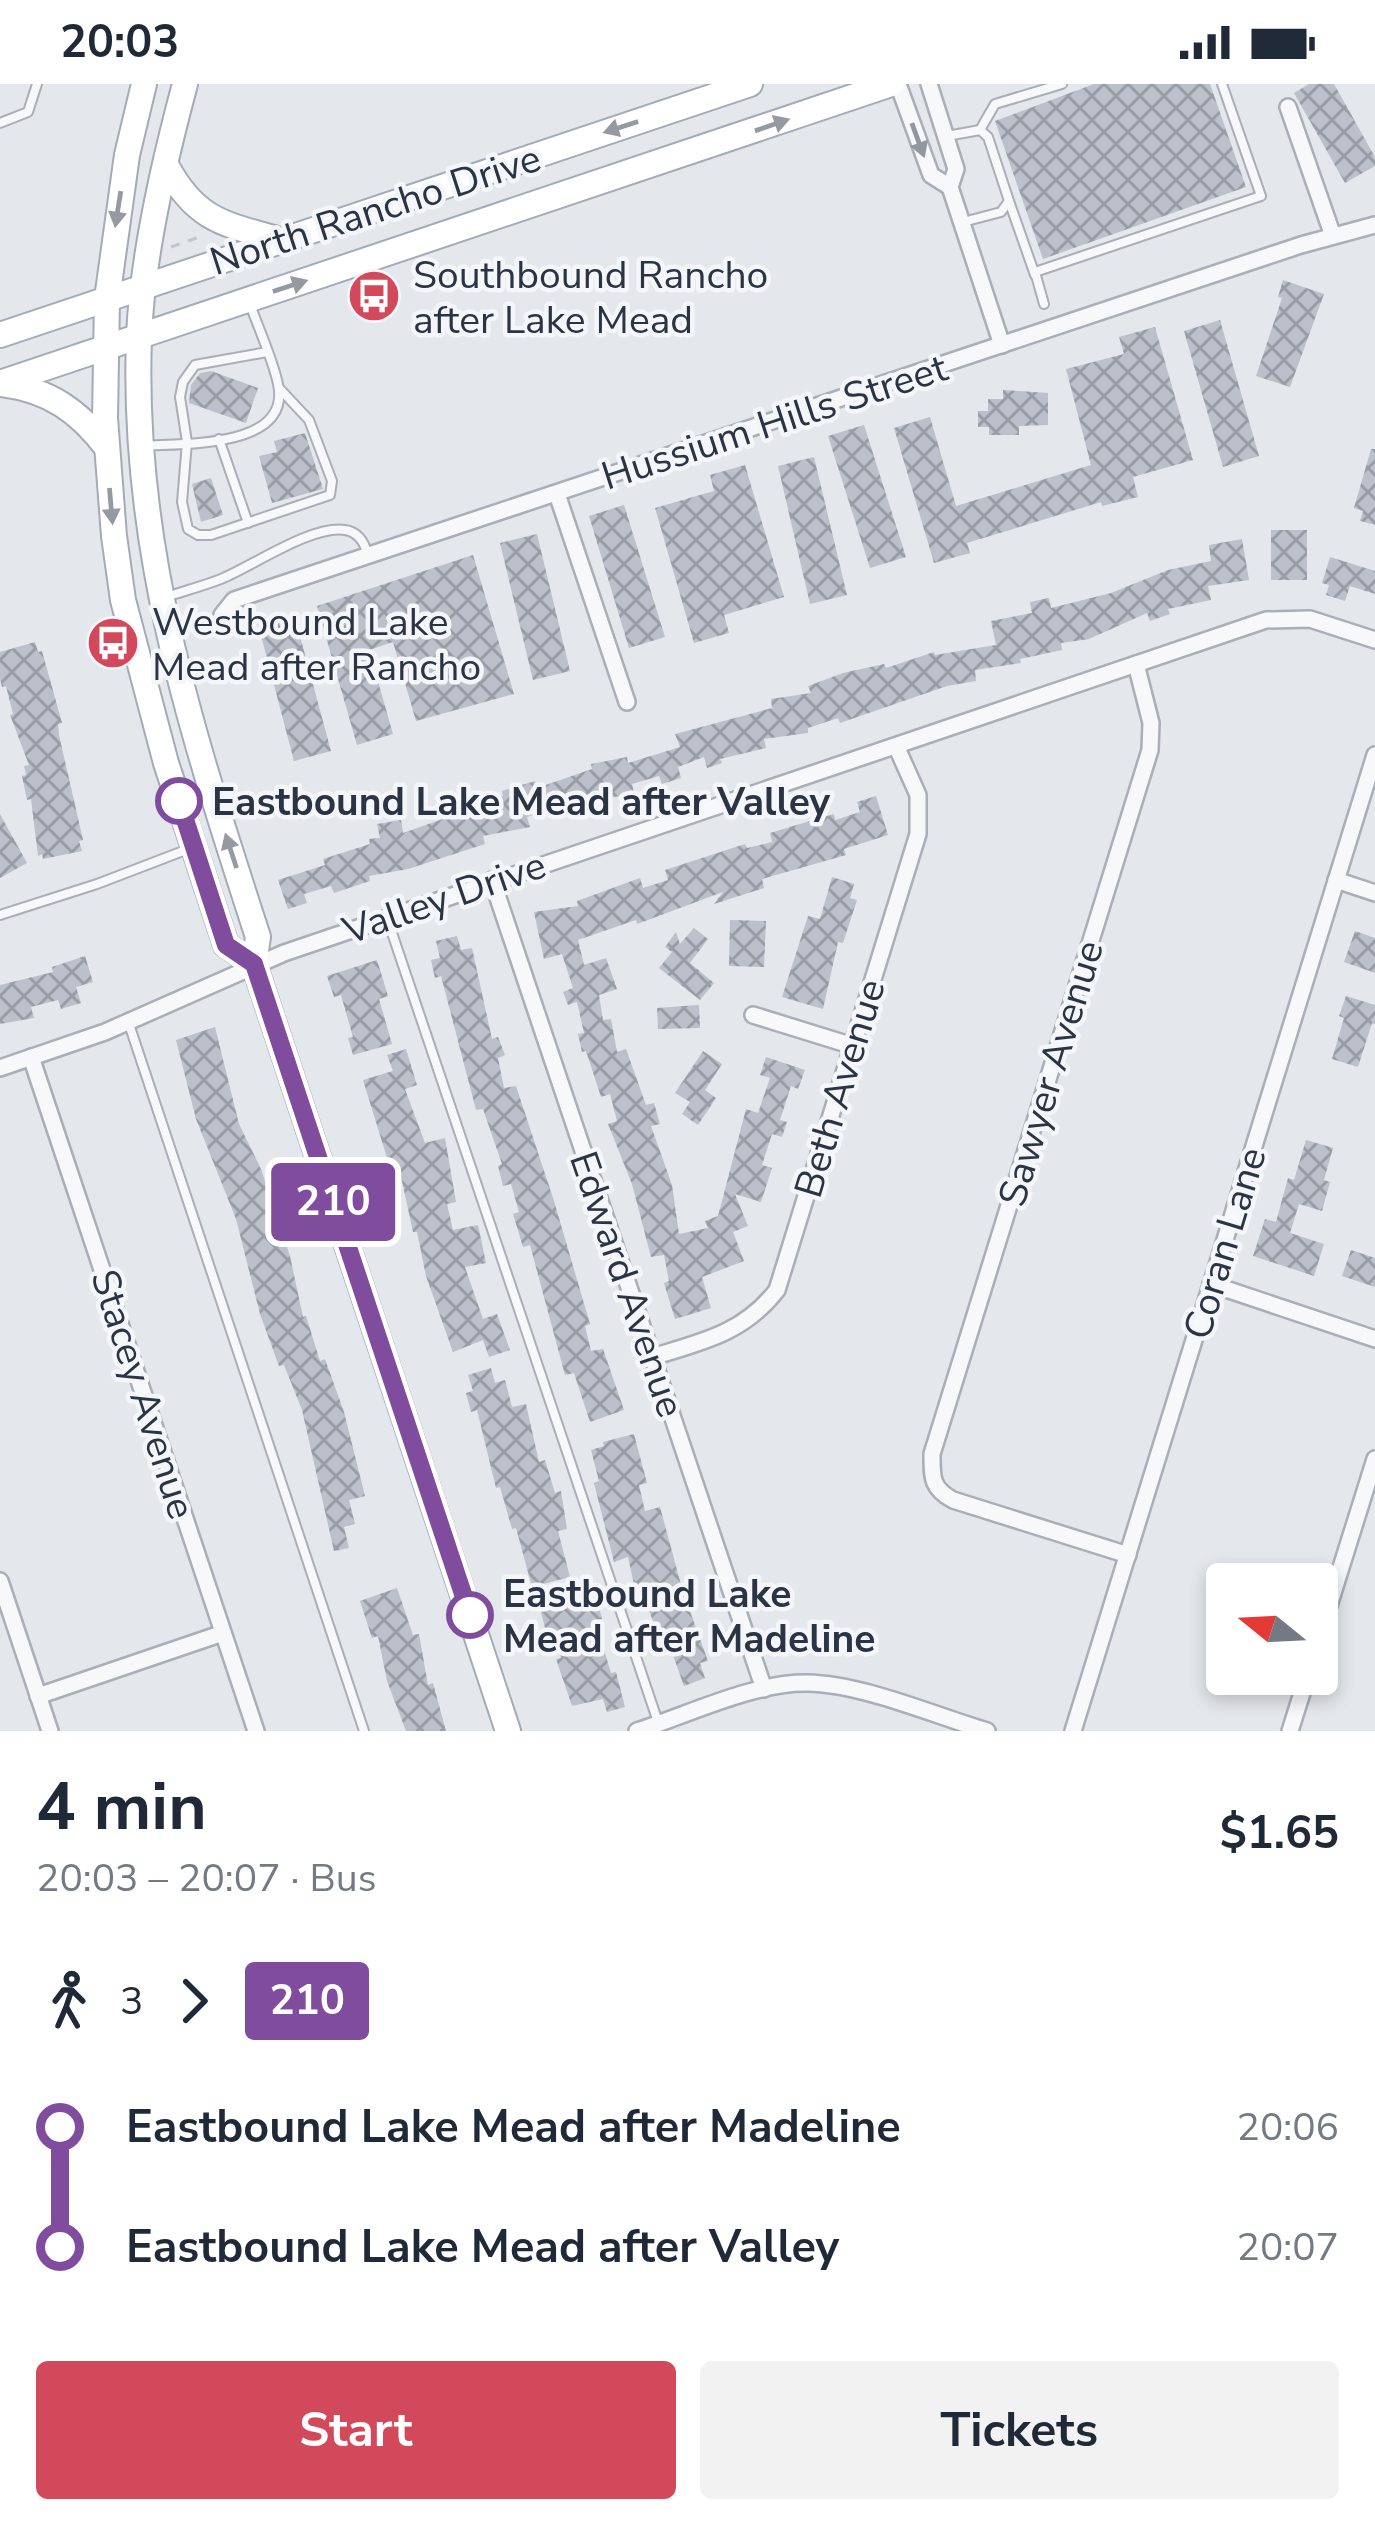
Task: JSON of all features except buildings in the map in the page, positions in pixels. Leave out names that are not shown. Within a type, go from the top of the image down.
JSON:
[{"type":"main road","points":[[144,84],[127,155],[105,347],[106,448],[123,600],[155,726],[226,945],[254,964]]},
{"type":"main road","points":[[185,84],[166,165],[139,335],[142,446],[159,600],[190,724],[258,937],[254,964],[508,1731]]},
{"type":"main road","name":"North Rancho Drive","points":[[0,335],[750,84]]},
{"type":"main road","name":"North Rancho Drive","points":[[0,383],[894,84]]},
{"type":"main road","points":[[166,165],[188,202],[202,213],[221,224],[281,240]]},
{"type":"main road","points":[[0,383],[67,406],[86,421],[106,448]]},
{"type":"street","points":[[894,84],[931,175],[950,188],[1002,345]]},
{"type":"street","points":[[929,84],[956,170],[950,188]]},
{"type":"street","points":[[1288,107],[1334,236]]},
{"type":"street","name":"Hussium Hills Street","points":[[222,615],[234,600],[1375,225]]},
{"type":"street","points":[[556,494],[627,702]]},
{"type":"street","name":"Valley Drive","points":[[0,1068],[128,1021],[254,964],[386,917],[1266,620],[1310,619],[1375,640]]},
{"type":"street","name":"Sawyer Avenue","points":[[1128,1555],[953,1500],[932,1481],[932,1454],[1150,750],[1151,723],[1136,664]]},
{"type":"street","name":"Beth Avenue","points":[[652,1357],[741,1327],[777,1290],[918,834],[918,796],[897,748]]},
{"type":"street","name":"Coran Lane","points":[[1073,1731],[1375,754]]},
{"type":"street","name":"Edward Avenue","points":[[492,880],[764,1689]]},
{"type":"street","points":[[1336,880],[1375,893]]},
{"type":"street","points":[[753,1015],[853,1046]]},
{"type":"street","name":"Stacey Avenue","points":[[31,1057],[256,1731]]},
{"type":"street","points":[[1211,1284],[1375,1340]]},
{"type":"street","points":[[1338,1577],[1375,1459]]},
{"type":"street","points":[[0,1581],[50,1731]]},
{"type":"street","points":[[38,1696],[224,1633]]},
{"type":"street","points":[[637,1731],[764,1689],[803,1683],[836,1686],[987,1731]]},
{"type":"street","points":[[1290,1731],[1301,1695]]},
{"type":"lane","points":[[0,123],[28,112],[37,84]]},
{"type":"lane","points":[[980,130],[995,104],[1062,84]]},
{"type":"lane","points":[[1036,276],[1035,272],[1261,196],[1222,84]]},
{"type":"lane","points":[[945,136],[980,130]]},
{"type":"lane","points":[[980,130],[988,137],[1044,304]]},
{"type":"lane","points":[[962,222],[1001,212],[1009,201]]},
{"type":"lane","points":[[249,299],[279,388],[309,420],[333,489],[313,504],[198,535],[188,529],[182,502],[187,442],[181,398],[188,372],[195,365],[266,352]]},
{"type":"lane","points":[[142,446],[253,433],[278,404],[279,388]]},
{"type":"lane","points":[[219,440],[248,523]]},
{"type":"lane","points":[[159,600],[223,578],[332,530],[359,536],[368,556]]},
{"type":"lane","points":[[0,915],[194,847]]},
{"type":"lane","points":[[386,917],[658,1724]]},
{"type":"lane","points":[[128,1021],[364,1731]]},
{"type":"path","points":[[168,248],[211,233]]},
{"type":"bus line","name":"210","points":[[179,801],[226,945],[254,964],[470,1615]]},
{"type":"place","name":"Southbound Rancho after Lake Mead","points":[[374,296]]},
{"type":"place","name":"Westbound Lake Mead after Rancho","points":[[113,643]]},
{"type":"place","name":"Eastbound Lake Mead after Valley","points":[[179,801]]},
{"type":"place","name":"Eastbound Lake Mead after Madeline","points":[[470,1615]]}]
